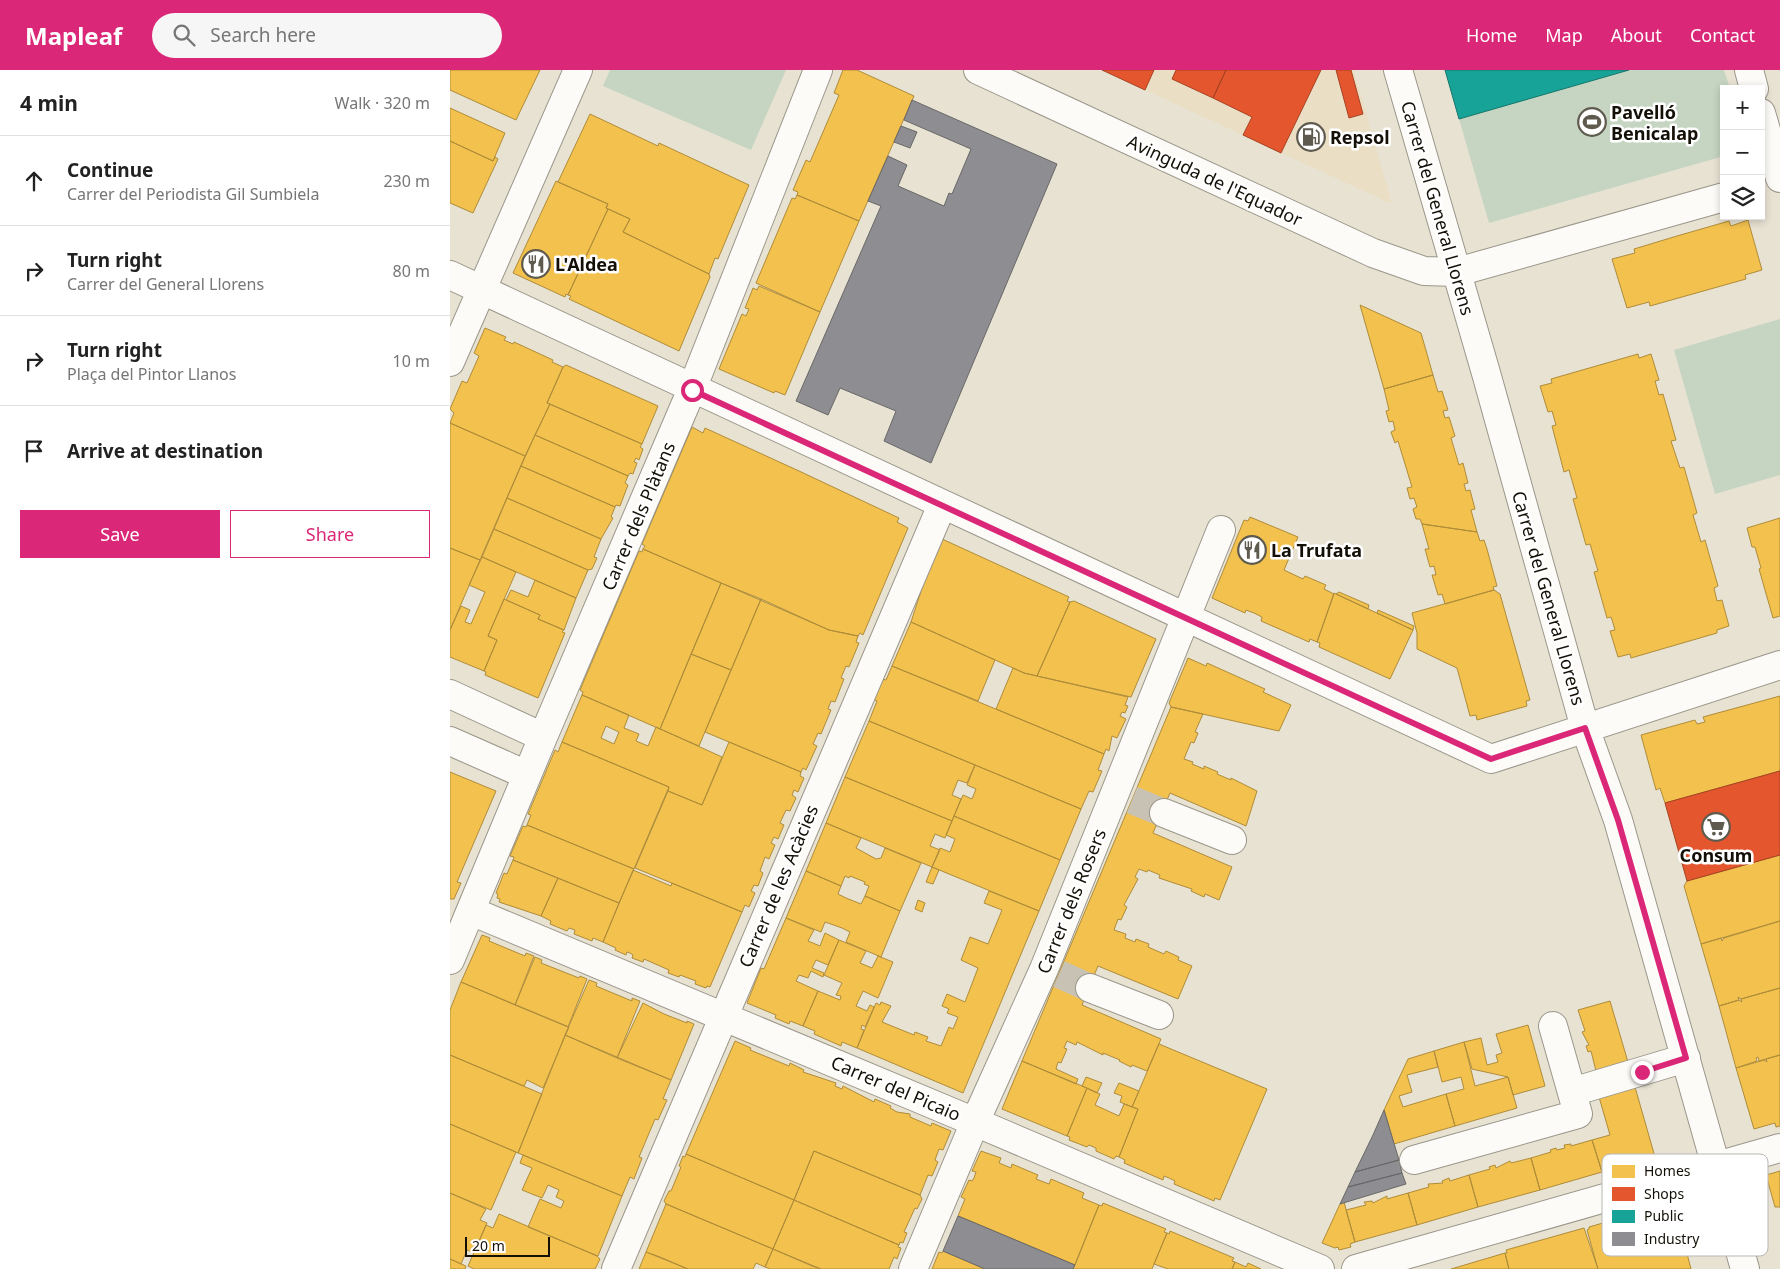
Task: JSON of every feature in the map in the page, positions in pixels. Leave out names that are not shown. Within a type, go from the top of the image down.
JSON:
[{"type":"street","points":[[450,362],[578,70]]},
{"type":"street","name":"Carrer dels Plàtans","points":[[450,960],[543,737],[692,390],[818,70]]},
{"type":"street","name":"Avinguda de l'Equador","points":[[978,70],[1373,253],[1424,271],[1457,272],[1720,198]]},
{"type":"street","name":"Carrer del General Llorens","points":[[1398,70],[1457,272],[1585,728],[1618,820],[1713,1154]]},
{"type":"street","points":[[1749,70],[1753,85]]},
{"type":"street","points":[[1765,127],[1780,178]]},
{"type":"street","points":[[1765,186],[1780,181]]},
{"type":"street","points":[[450,275],[692,390],[1188,617],[1491,759],[1780,665]]},
{"type":"street","name":"Carrer de les Acàcies","points":[[616,1269],[722,1015],[942,505]]},
{"type":"street","name":"Carrer dels Rosers","points":[[913,1269],[975,1122],[1051,972],[1123,796],[1221,530]]},
{"type":"street","points":[[450,694],[543,737]]},
{"type":"street","points":[[450,741],[527,775]]},
{"type":"street","points":[[1164,813],[1232,840]]},
{"type":"street","name":"Carrer del Picaio","points":[[470,912],[722,1015],[1320,1269]]},
{"type":"street","points":[[1090,988],[1158,1015]]},
{"type":"street","points":[[1414,1160],[1578,1114],[1554,1026]]},
{"type":"street","points":[[1572,1092],[1686,1058]]},
{"type":"street","points":[[1759,1154],[1780,1148]]},
{"type":"street","points":[[1360,1268],[1602,1199]]},
{"type":"street","name":"Carrer del General Llorens","points":[[1741,1256],[1745,1269]]},
{"type":"shaded area","name":"Repsol","points":[[1154,70],[1354,70],[1392,204],[1145,90]]},
{"type":"green space","points":[[610,70],[786,70],[751,150],[603,86]]},
{"type":"green space","name":"Pavelló Benicalap","points":[[1445,70],[1724,70],[1729,85],[1720,85],[1720,157],[1489,223]]},
{"type":"green space","points":[[1780,319],[1780,475],[1715,494],[1674,350]]},
{"type":"building: Homes","points":[[450,70],[540,70],[516,120],[450,90]]},
{"type":"building: Homes","points":[[843,70],[857,70],[914,96],[859,221],[797,195],[798,192],[793,190],[806,160],[810,162],[839,95],[834,93]]},
{"type":"building: Homes","points":[[450,108],[505,133],[493,161],[450,141]]},
{"type":"building: Homes","points":[[590,114],[658,146],[659,143],[749,185],[718,259],[715,258],[709,274],[623,232],[630,219],[606,208],[608,204],[558,182]]},
{"type":"building: Homes","points":[[450,141],[493,161],[495,157],[498,159],[473,213],[450,203]]},
{"type":"building: Homes","points":[[556,181],[608,204],[606,208],[608,209],[568,295],[566,294],[565,297],[513,273]]},
{"type":"building: Homes","points":[[797,195],[859,221],[820,312],[756,283],[792,198],[795,199]]},
{"type":"building: Homes","points":[[608,209],[630,219],[623,232],[709,274],[710,277],[679,351],[569,299],[571,296],[568,295]]},
{"type":"building: Homes","points":[[1748,220],[1762,270],[1745,275],[1746,279],[1650,306],[1649,302],[1627,308],[1612,259],[1635,253],[1634,249],[1729,221],[1731,226]]},
{"type":"building: Homes","points":[[759,286],[820,312],[785,395],[775,391],[774,393],[719,369],[742,314],[746,316],[749,309],[745,308],[753,288],[757,290]]},
{"type":"building: Homes","points":[[1360,305],[1421,333],[1433,375],[1384,389]]},
{"type":"building: Homes","points":[[485,328],[506,337],[504,340],[513,344],[514,342],[553,360],[552,362],[563,367],[547,403],[550,404],[525,456],[450,423],[454,413],[450,409],[462,381],[467,383],[479,356],[474,353]]},
{"type":"building: Homes","points":[[1638,354],[1639,358],[1651,354],[1659,380],[1655,381],[1659,395],[1663,394],[1676,440],[1671,441],[1680,468],[1684,467],[1697,513],[1693,515],[1701,542],[1705,540],[1718,586],[1714,588],[1717,601],[1722,600],[1729,626],[1717,630],[1717,633],[1631,658],[1630,654],[1618,657],[1610,631],[1615,630],[1611,617],[1607,618],[1594,572],[1598,571],[1590,544],[1586,545],[1573,499],[1577,498],[1569,470],[1564,472],[1552,426],[1556,425],[1552,411],[1548,412],[1540,386],[1552,383],[1551,379]]},
{"type":"building: Homes","points":[[566,365],[658,406],[642,444],[547,403],[563,367]]},
{"type":"building: Homes","points":[[1433,375],[1438,392],[1442,391],[1448,410],[1443,411],[1445,418],[1449,417],[1455,436],[1451,438],[1459,465],[1463,463],[1468,483],[1464,484],[1466,491],[1470,490],[1475,509],[1471,510],[1477,532],[1422,524],[1420,519],[1416,519],[1413,509],[1417,507],[1414,498],[1410,499],[1407,488],[1412,487],[1398,441],[1395,443],[1391,432],[1395,430],[1393,421],[1389,422],[1386,411],[1389,410],[1384,389]]},
{"type":"building: Homes","points":[[550,404],[642,444],[640,447],[643,449],[639,460],[636,458],[634,462],[637,463],[633,474],[630,473],[628,476],[535,435]]},
{"type":"building: Homes","points":[[450,423],[525,456],[480,560],[450,548]]},
{"type":"building: Homes","points":[[692,427],[703,433],[705,428],[799,471],[899,518],[897,522],[908,528],[863,635],[860,633],[858,636],[829,630],[643,549],[645,546],[642,544]]},
{"type":"building: Homes","points":[[535,435],[628,476],[625,483],[628,485],[620,506],[616,505],[615,507],[521,466]]},
{"type":"building: Homes","points":[[521,466],[615,507],[611,517],[613,518],[601,539],[507,498]]},
{"type":"building: Homes","points":[[507,498],[601,539],[594,557],[597,558],[592,569],[588,570],[494,529]]},
{"type":"building: Homes","points":[[1250,517],[1298,537],[1284,570],[1303,579],[1305,576],[1326,585],[1324,589],[1334,594],[1317,642],[1310,639],[1309,642],[1261,621],[1262,617],[1254,613],[1246,610],[1245,613],[1212,598],[1244,520],[1248,521]]},
{"type":"building: Homes","points":[[1780,518],[1780,616],[1773,618],[1759,569],[1761,568],[1755,547],[1752,547],[1747,528]]},
{"type":"building: Homes","points":[[1422,524],[1477,532],[1480,541],[1484,540],[1487,549],[1497,586],[1493,587],[1494,590],[1445,604],[1442,594],[1438,595],[1432,575],[1436,575],[1434,566],[1430,567],[1425,549],[1429,549]]},
{"type":"building: Homes","points":[[494,529],[588,570],[576,598],[482,557]]},
{"type":"building: Homes","points":[[942,539],[1069,597],[1067,601],[1070,602],[1037,676],[1024,673],[911,622],[924,582]]},
{"type":"building: Homes","points":[[450,548],[480,560],[450,630]]},
{"type":"building: Homes","points":[[643,549],[721,583],[660,729],[582,695],[583,692],[580,690],[639,551],[642,552]]},
{"type":"building: Homes","points":[[482,557],[516,572],[488,636],[497,640],[484,671],[450,657],[450,630],[461,606],[470,610],[465,622],[471,624],[485,592],[469,585]]},
{"type":"building: Homes","points":[[535,580],[576,598],[564,630],[538,619],[540,615],[506,600],[511,590],[528,597]]},
{"type":"building: Homes","points":[[721,583],[761,599],[731,670],[691,654]]},
{"type":"building: Homes","points":[[1494,590],[1500,594],[1530,700],[1526,701],[1527,706],[1477,720],[1476,715],[1470,716],[1457,668],[1417,649],[1417,633],[1412,613]]},
{"type":"building: Homes","points":[[1339,592],[1369,605],[1368,609],[1336,594]]},
{"type":"building: Homes","points":[[1334,593],[1413,630],[1390,679],[1319,647],[1320,643],[1317,642]]},
{"type":"building: Homes","points":[[504,599],[540,615],[538,619],[564,630],[562,632],[565,633],[538,698],[485,675],[486,672],[484,671],[497,640],[488,636]]},
{"type":"building: Homes","points":[[761,599],[829,630],[858,636],[856,642],[859,643],[849,667],[846,666],[841,678],[844,679],[835,702],[831,701],[828,709],[831,710],[821,734],[818,733],[813,744],[817,746],[806,770],[803,768],[801,772],[705,732]]},
{"type":"building: Homes","points":[[1074,601],[1156,639],[1131,697],[1037,676],[1070,602]]},
{"type":"building: Homes","points":[[1378,610],[1414,626],[1413,630],[1377,613]]},
{"type":"building: Homes","points":[[911,622],[995,660],[978,701],[892,666]]},
{"type":"building: Homes","points":[[691,654],[731,670],[699,746],[660,729]]},
{"type":"building: Homes","points":[[1188,658],[1206,666],[1207,663],[1265,689],[1263,692],[1291,705],[1279,731],[1171,707],[1169,703]]},
{"type":"building: Homes","points":[[892,666],[1104,754],[1098,770],[1102,771],[1093,792],[1089,791],[1081,809],[869,721],[877,701],[873,699],[882,679],[886,680]]},
{"type":"building: Homes","points":[[1013,668],[1024,673],[1128,697],[1125,705],[1128,706],[1125,713],[1122,712],[1120,716],[1126,719],[1117,738],[1112,736],[1109,751],[1106,749],[1104,754],[996,709]]},
{"type":"building: Homes","points":[[582,695],[629,715],[624,728],[639,734],[636,741],[648,746],[656,727],[722,757],[702,805],[668,791],[669,787],[562,742]],"holes":[[[606,726],[619,732],[614,744],[601,738]]]},
{"type":"building: Homes","points":[[1780,696],[1780,771],[1665,803],[1660,788],[1656,790],[1641,735],[1695,720],[1697,724],[1705,722],[1703,717]]},
{"type":"building: Homes","points":[[1171,707],[1203,714],[1195,732],[1198,733],[1194,743],[1191,742],[1184,759],[1204,769],[1204,766],[1218,772],[1217,774],[1231,780],[1231,778],[1257,791],[1246,826],[1170,793],[1153,833],[1232,867],[1219,900],[1205,894],[1204,897],[1191,891],[1192,889],[1159,878],[1160,875],[1148,870],[1147,872],[1139,869],[1135,877],[1138,879],[1124,905],[1127,907],[1121,920],[1118,919],[1114,930],[1126,934],[1125,938],[1135,942],[1136,939],[1149,944],[1148,947],[1164,954],[1166,951],[1179,957],[1178,960],[1192,966],[1178,999],[1098,966],[1082,1005],[1161,1039],[1147,1071],[1132,1065],[1131,1067],[1120,1060],[1103,1053],[1103,1055],[1077,1042],[1076,1045],[1067,1041],[1064,1048],[1067,1049],[1061,1063],[1058,1062],[1056,1069],[1078,1079],[1076,1084],[1022,1061]]},
{"type":"building: Homes","points":[[869,721],[975,765],[967,783],[958,780],[952,795],[961,799],[952,821],[845,777]]},
{"type":"building: Homes","points":[[562,742],[669,787],[634,869],[527,825],[531,815],[528,814],[555,750],[558,752]]},
{"type":"building: Homes","points":[[729,742],[801,772],[800,776],[804,778],[798,792],[794,790],[792,795],[796,798],[790,811],[786,810],[780,823],[784,825],[778,839],[774,837],[771,843],[775,845],[769,859],[765,857],[760,871],[763,873],[758,886],[754,885],[751,891],[755,893],[749,907],[745,905],[742,912],[635,868],[668,791],[702,805]]},
{"type":"building: Homes","points":[[975,765],[1081,809],[1060,860],[954,816],[963,795],[972,799],[976,789],[967,785]]},
{"type":"building: Homes","points":[[450,772],[496,791],[457,882],[461,883],[454,899],[450,899]]},
{"type":"building: Homes","points":[[845,777],[952,821],[945,838],[935,834],[930,846],[940,850],[932,867],[826,823]]},
{"type":"building: Homes","points":[[954,816],[1060,860],[1039,911],[932,867],[940,848],[950,852],[955,839],[946,835]]},
{"type":"building: Homes","points":[[826,823],[861,838],[856,848],[876,859],[881,858],[885,848],[921,863],[900,911],[865,896],[869,886],[864,884],[865,882],[845,876],[841,886],[806,871]]},
{"type":"building: Homes","points":[[527,825],[634,869],[619,903],[513,860],[514,857],[510,856],[523,826],[526,827]]},
{"type":"building: Homes","points":[[1780,855],[1780,921],[1701,944],[1684,886],[1687,881]]},
{"type":"building: Homes","points":[[513,860],[558,878],[541,916],[499,902],[500,899],[497,898],[498,894],[496,893],[504,873],[507,874]]},
{"type":"building: Homes","points":[[932,867],[939,870],[933,884],[926,882]]},
{"type":"building: Homes","points":[[633,870],[671,886],[672,883],[742,912],[710,987],[707,986],[706,988],[695,984],[696,981],[668,973],[669,970],[644,959],[643,962],[632,958],[633,955],[630,953],[627,952],[626,955],[603,942]]},
{"type":"building: Homes","points":[[806,871],[841,886],[838,894],[846,898],[861,904],[865,896],[900,911],[881,957],[846,942],[850,932],[842,928],[825,922],[821,932],[786,918]]},
{"type":"building: Homes","points":[[558,878],[619,903],[603,942],[593,938],[592,941],[574,934],[575,930],[569,928],[567,931],[550,924],[551,921],[541,916]]},
{"type":"building: Homes","points":[[989,891],[1039,911],[963,1093],[857,1048],[876,1003],[880,1005],[881,1002],[891,1006],[882,1022],[914,1035],[915,1032],[928,1037],[926,1041],[941,1046],[949,1027],[953,1029],[958,1017],[947,1013],[949,1009],[942,1006],[947,994],[965,1002],[978,968],[961,960],[970,937],[988,944],[1002,910],[984,903]]},
{"type":"building: Homes","points":[[918,900],[925,903],[922,912],[915,909]]},
{"type":"building: Homes","points":[[786,918],[814,930],[808,941],[820,946],[825,933],[839,940],[828,965],[816,960],[812,968],[824,973],[823,977],[811,971],[808,978],[799,975],[796,981],[818,991],[803,1026],[790,1021],[789,1024],[775,1018],[776,1015],[747,1003],[761,968],[764,969]]},
{"type":"building: Homes","points":[[1780,921],[1780,988],[1741,999],[1738,997],[1739,1000],[1719,1006],[1701,944],[1721,938],[1722,941],[1724,938]]},
{"type":"building: Homes","points":[[482,935],[490,938],[489,941],[525,956],[526,953],[534,956],[515,1005],[461,982]]},
{"type":"building: Homes","points":[[839,940],[866,951],[860,963],[872,968],[878,956],[893,962],[878,998],[863,991],[856,1006],[867,1011],[870,1005],[874,1007],[865,1027],[862,1025],[861,1029],[864,1030],[857,1048],[842,1042],[841,1046],[814,1034],[815,1031],[803,1026],[818,991],[840,1000],[841,996],[836,995],[842,983],[824,975]]},
{"type":"building: Homes","points":[[535,957],[542,960],[541,963],[579,978],[580,976],[587,979],[568,1027],[515,1005]]},
{"type":"building: Homes","points":[[589,980],[597,983],[596,986],[632,1001],[632,998],[640,1001],[617,1058],[565,1035]]},
{"type":"building: Homes","points":[[461,982],[569,1027],[543,1088],[527,1080],[524,1086],[450,1055],[450,1010]]},
{"type":"building: Homes","points":[[1780,988],[1780,1055],[1759,1061],[1758,1057],[1756,1058],[1757,1061],[1736,1068],[1719,1006],[1739,1000],[1742,1002],[1741,999]]},
{"type":"building: Homes","points":[[1610,1001],[1628,1062],[1596,1071],[1591,1051],[1588,1052],[1586,1046],[1589,1045],[1582,1032],[1585,1031],[1578,1010]]},
{"type":"building: Homes","points":[[643,1003],[664,1014],[694,1024],[671,1080],[617,1058]]},
{"type":"building: Homes","points":[[1528,1025],[1545,1086],[1513,1095],[1508,1077],[1472,1069],[1464,1042],[1481,1038],[1487,1065],[1498,1062],[1496,1055],[1502,1053],[1496,1034]]},
{"type":"building: Homes","points":[[565,1035],[671,1080],[663,1099],[667,1100],[658,1120],[655,1119],[639,1157],[642,1158],[634,1179],[630,1177],[622,1196],[518,1153]]},
{"type":"building: Homes","points":[[735,1041],[751,1048],[750,1050],[789,1066],[790,1063],[804,1070],[803,1072],[836,1083],[835,1086],[842,1089],[843,1086],[874,1102],[875,1099],[891,1106],[890,1108],[897,1112],[910,1114],[910,1117],[931,1126],[932,1123],[951,1131],[943,1150],[939,1149],[935,1160],[938,1162],[932,1176],[928,1175],[920,1195],[814,1151],[794,1200],[686,1154]]},
{"type":"building: Homes","points":[[1464,1042],[1475,1086],[1508,1077],[1517,1108],[1455,1126],[1446,1094],[1464,1089],[1461,1077],[1442,1082],[1434,1051]]},
{"type":"building: Homes","points":[[1159,1044],[1267,1089],[1220,1200],[1215,1198],[1214,1201],[1174,1184],[1175,1181],[1164,1176],[1163,1180],[1124,1163],[1125,1160],[1119,1157],[1138,1109],[1132,1107]]},
{"type":"building: Homes","points":[[1434,1051],[1438,1067],[1407,1075],[1412,1092],[1399,1096],[1403,1107],[1446,1094],[1455,1126],[1394,1144],[1384,1110],[1408,1059]]},
{"type":"building: Homes","points":[[450,1055],[542,1094],[518,1153],[450,1124]]},
{"type":"building: Homes","points":[[1780,1055],[1780,1126],[1776,1127],[1775,1123],[1754,1129],[1736,1068],[1764,1060],[1767,1062],[1766,1059]]},
{"type":"building: Homes","points":[[1022,1061],[1087,1088],[1067,1136],[1002,1109]]},
{"type":"building: Homes","points":[[1086,1077],[1102,1083],[1097,1093],[1082,1086]]},
{"type":"building: Homes","points":[[1119,1083],[1139,1091],[1132,1107],[1120,1102],[1122,1096],[1114,1093]]},
{"type":"building: Homes","points":[[1635,1087],[1654,1154],[1602,1154],[1602,1172],[1592,1140],[1610,1135],[1599,1097]]},
{"type":"building: Homes","points":[[1087,1088],[1100,1094],[1095,1105],[1119,1116],[1124,1104],[1138,1109],[1119,1157],[1116,1156],[1114,1159],[1096,1151],[1096,1148],[1089,1145],[1087,1147],[1069,1140],[1070,1137],[1067,1136]]},
{"type":"building: Homes","points":[[450,1124],[516,1152],[491,1210],[450,1193]]},
{"type":"building: Homes","points":[[1592,1140],[1602,1172],[1540,1190],[1531,1158],[1551,1152],[1550,1150],[1556,1148],[1557,1150],[1565,1148],[1564,1145],[1571,1144],[1571,1146]]},
{"type":"building: Homes","points":[[814,1151],[920,1195],[922,1199],[917,1209],[915,1208],[904,1232],[907,1233],[903,1243],[900,1242],[899,1245],[794,1200]]},
{"type":"building: Homes","points":[[981,1151],[1001,1158],[999,1163],[1011,1168],[1012,1164],[1038,1175],[1036,1179],[1049,1184],[1051,1179],[1084,1193],[1082,1198],[1099,1205],[1075,1265],[958,1216],[965,1199],[961,1197],[969,1180],[972,1181],[974,1178],[976,1172],[972,1171]]},
{"type":"building: Homes","points":[[686,1154],[794,1200],[773,1249],[666,1204],[664,1201],[669,1191],[671,1191],[681,1167],[679,1166],[683,1156],[685,1157]]},
{"type":"building: Homes","points":[[523,1155],[622,1196],[598,1256],[528,1227],[540,1199],[561,1208],[564,1201],[556,1197],[559,1190],[548,1185],[542,1198],[522,1190],[532,1168],[520,1163]]},
{"type":"building: Homes","points":[[1531,1158],[1540,1190],[1478,1207],[1469,1175],[1490,1169],[1489,1167],[1495,1165],[1496,1168],[1510,1161],[1511,1163]]},
{"type":"building: Homes","points":[[1780,1171],[1780,1207],[1775,1207],[1768,1182],[1768,1174]]},
{"type":"building: Homes","points":[[1469,1175],[1478,1207],[1417,1225],[1408,1193],[1429,1187],[1428,1184],[1443,1183],[1442,1181],[1449,1178],[1450,1181]]},
{"type":"building: Homes","points":[[450,1193],[486,1209],[480,1220],[487,1223],[474,1253],[467,1250],[461,1264],[450,1259]]},
{"type":"building: Homes","points":[[1408,1193],[1417,1225],[1355,1242],[1346,1210],[1366,1205],[1364,1202],[1372,1201],[1373,1203],[1387,1196],[1387,1199]]},
{"type":"building: Homes","points":[[794,1200],[899,1245],[898,1247],[901,1248],[897,1259],[894,1257],[889,1269],[821,1269],[773,1249]]},
{"type":"building: Homes","points":[[1344,1202],[1355,1242],[1350,1244],[1351,1247],[1339,1250],[1338,1247],[1335,1248],[1322,1243],[1340,1204]]},
{"type":"building: Homes","points":[[1103,1203],[1166,1229],[1164,1232],[1167,1233],[1152,1269],[1073,1269],[1099,1205],[1102,1206]]},
{"type":"building: Homes","points":[[666,1204],[773,1249],[765,1267],[756,1263],[753,1269],[688,1269],[646,1252]]},
{"type":"building: Homes","points":[[499,1214],[597,1256],[600,1259],[595,1269],[474,1269],[468,1266],[486,1225],[493,1228]]},
{"type":"building: Homes","points":[[1602,1223],[1602,1256],[1688,1256],[1691,1269],[1598,1269],[1587,1230],[1589,1227]]},
{"type":"building: Homes","points":[[1584,1228],[1598,1269],[1509,1269],[1506,1250]]},
{"type":"building: Homes","points":[[1170,1231],[1234,1258],[1232,1261],[1235,1262],[1232,1269],[1168,1269],[1154,1264],[1167,1233],[1169,1234]]},
{"type":"building: Homes","points":[[773,1249],[821,1269],[770,1269],[765,1267]]},
{"type":"building: Homes","points":[[943,1251],[985,1269],[932,1269],[939,1252],[942,1253]]},
{"type":"building: Homes","points":[[646,1252],[660,1257],[688,1269],[639,1269]]},
{"type":"building: Homes","points":[[1505,1253],[1509,1269],[1451,1269],[1468,1264]]},
{"type":"building: Homes","points":[[450,1259],[466,1266],[465,1269],[450,1269]]},
{"type":"building: Homes","points":[[1235,1262],[1246,1267],[1248,1263],[1261,1269],[1232,1269]]},
{"type":"building: Shops","points":[[1102,70],[1154,70],[1145,90]]},
{"type":"building: Shops","points":[[1176,70],[1226,70],[1213,98],[1172,79]]},
{"type":"building: Shops","points":[[1226,70],[1321,70],[1281,153],[1243,135],[1252,117],[1213,98]]},
{"type":"building: Shops","points":[[1336,70],[1351,70],[1363,114],[1349,118]]},
{"type":"building: Shops","points":[[1780,771],[1780,855],[1687,881],[1665,803]]},
{"type":"building: Public","points":[[1445,70],[1629,70],[1459,119]]},
{"type":"building: Industry","points":[[912,100],[1057,164],[931,463],[884,441],[896,411],[840,388],[828,415],[796,401],[881,206],[868,201],[888,156],[907,165],[898,186],[944,206],[949,193],[952,194],[971,149],[904,120]]},
{"type":"building: Industry","points":[[901,126],[917,132],[910,148],[894,142]]},
{"type":"building: Industry","points":[[1384,1110],[1399,1160],[1355,1172],[1373,1135]]},
{"type":"building: Industry","points":[[1399,1160],[1402,1173],[1348,1187],[1355,1172]]},
{"type":"building: Industry","points":[[1402,1173],[1406,1184],[1340,1204],[1348,1187]]},
{"type":"building: Industry","points":[[958,1216],[1075,1265],[1073,1269],[985,1269],[943,1251]]},
{"type":"tunnel","points":[[1132,800],[1164,813]]},
{"type":"tunnel","points":[[1059,974],[1090,988]]},
{"type":"place","name":"Pavelló Benicalap","points":[[1592,122]]},
{"type":"place","name":"Repsol","points":[[1311,137]]},
{"type":"place","name":"L'Aldea","points":[[536,264]]},
{"type":"place","name":"La Trufata","points":[[1252,550]]},
{"type":"place","name":"Consum","points":[[1716,827]]},
{"type":"route","points":[[692,390],[1188,617],[1491,759],[1585,728],[1618,820],[1686,1058],[1642,1072]]}]
